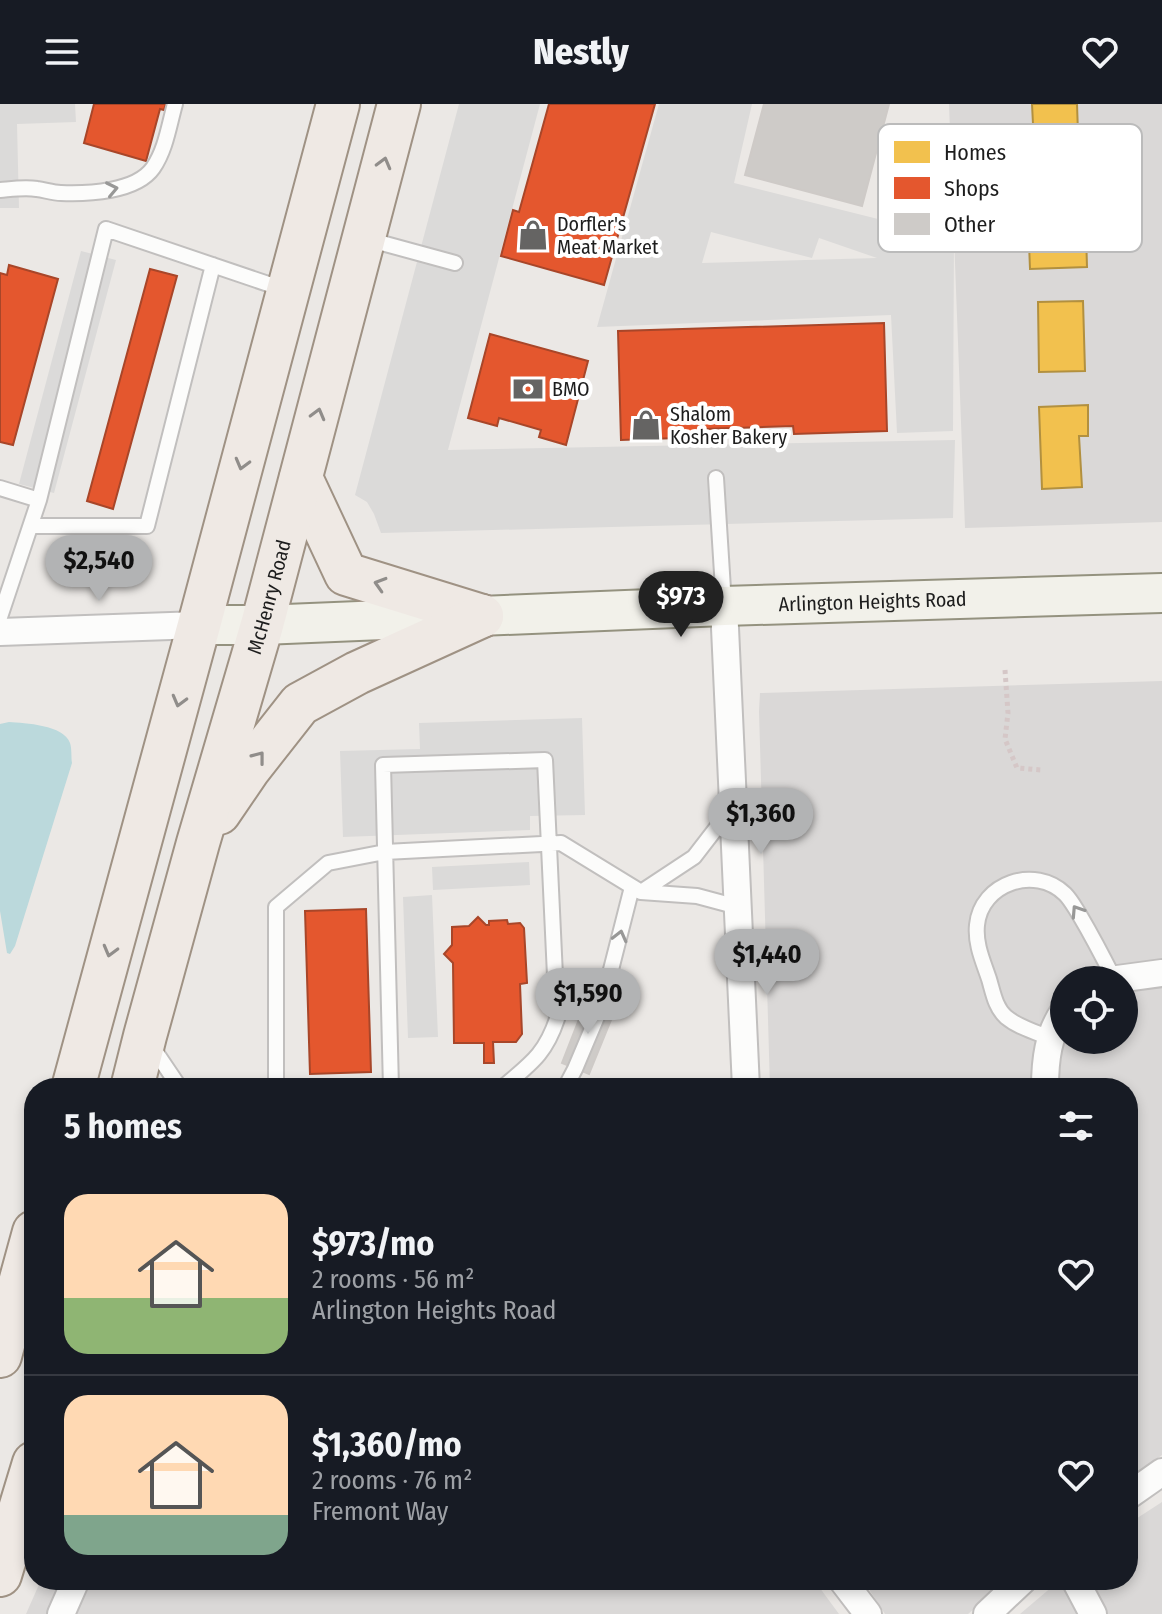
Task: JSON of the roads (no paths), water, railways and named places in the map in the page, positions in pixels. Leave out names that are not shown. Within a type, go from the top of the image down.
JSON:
[{"type":"main road","points":[[76,1078],[338,104]]},
{"type":"main road","name":"McHenry Road","points":[[134,1078],[198,843],[262,625],[399,104]]},
{"type":"main road","points":[[301,478],[346,574],[482,616]]},
{"type":"main road","name":"Arlington Heights Road","points":[[199,625],[1162,593]]},
{"type":"main road","points":[[198,843],[249,769],[300,704],[357,673],[482,616]]},
{"type":"main road","points":[[0,1356],[23,1256]]},
{"type":"main road","points":[[0,1575],[24,1496]]},
{"type":"street","points":[[724,606],[746,1078]]},
{"type":"street","points":[[0,632],[199,625]]},
{"type":"street","points":[[1138,976],[1162,973]]},
{"type":"street","points":[[1045,1078],[1050,1038]]},
{"type":"street","points":[[1138,1489],[1162,1472]]},
{"type":"street","points":[[61,1614],[72,1590]]},
{"type":"street","points":[[850,1590],[868,1614]]},
{"type":"street","points":[[987,1614],[1012,1590]]},
{"type":"street","points":[[1080,1590],[1093,1614]]},
{"type":"lane","points":[[0,190],[35,188],[58,193],[100,192],[141,180],[151,171],[162,152],[175,104]]},
{"type":"lane","points":[[0,617],[39,500],[106,229],[288,290]]},
{"type":"lane","points":[[364,238],[455,263]]},
{"type":"lane","points":[[31,526],[147,526],[213,265]]},
{"type":"lane","points":[[716,478],[724,606]]},
{"type":"lane","points":[[0,488],[39,500]]},
{"type":"lane","points":[[391,1078],[383,765],[545,760],[557,1019],[550,1041],[534,1061],[514,1078]]},
{"type":"lane","points":[[570,1078],[602,1005],[637,889],[694,857],[733,806]]},
{"type":"lane","points":[[276,1078],[276,907],[328,863],[385,852],[561,843],[637,889],[697,896],[738,907]]},
{"type":"lane","points":[[1050,1038],[1017,1024],[998,1007],[977,944],[976,927],[985,902],[996,891],[1022,880],[1045,883],[1064,893],[1098,944],[1107,966]]},
{"type":"lane","points":[[145,1036],[173,1078]]},
{"type":"water","points":[[9,722],[43,726],[60,732],[70,743],[72,763],[10,954],[7,953],[0,911],[0,724]]},
{"type":"place","name":"Dorfler's Meat Market","points":[[533,235]]},
{"type":"place","name":"BMO","points":[[528,389]]},
{"type":"place","name":"Shalom Kosher Bakery","points":[[646,425]]}]
